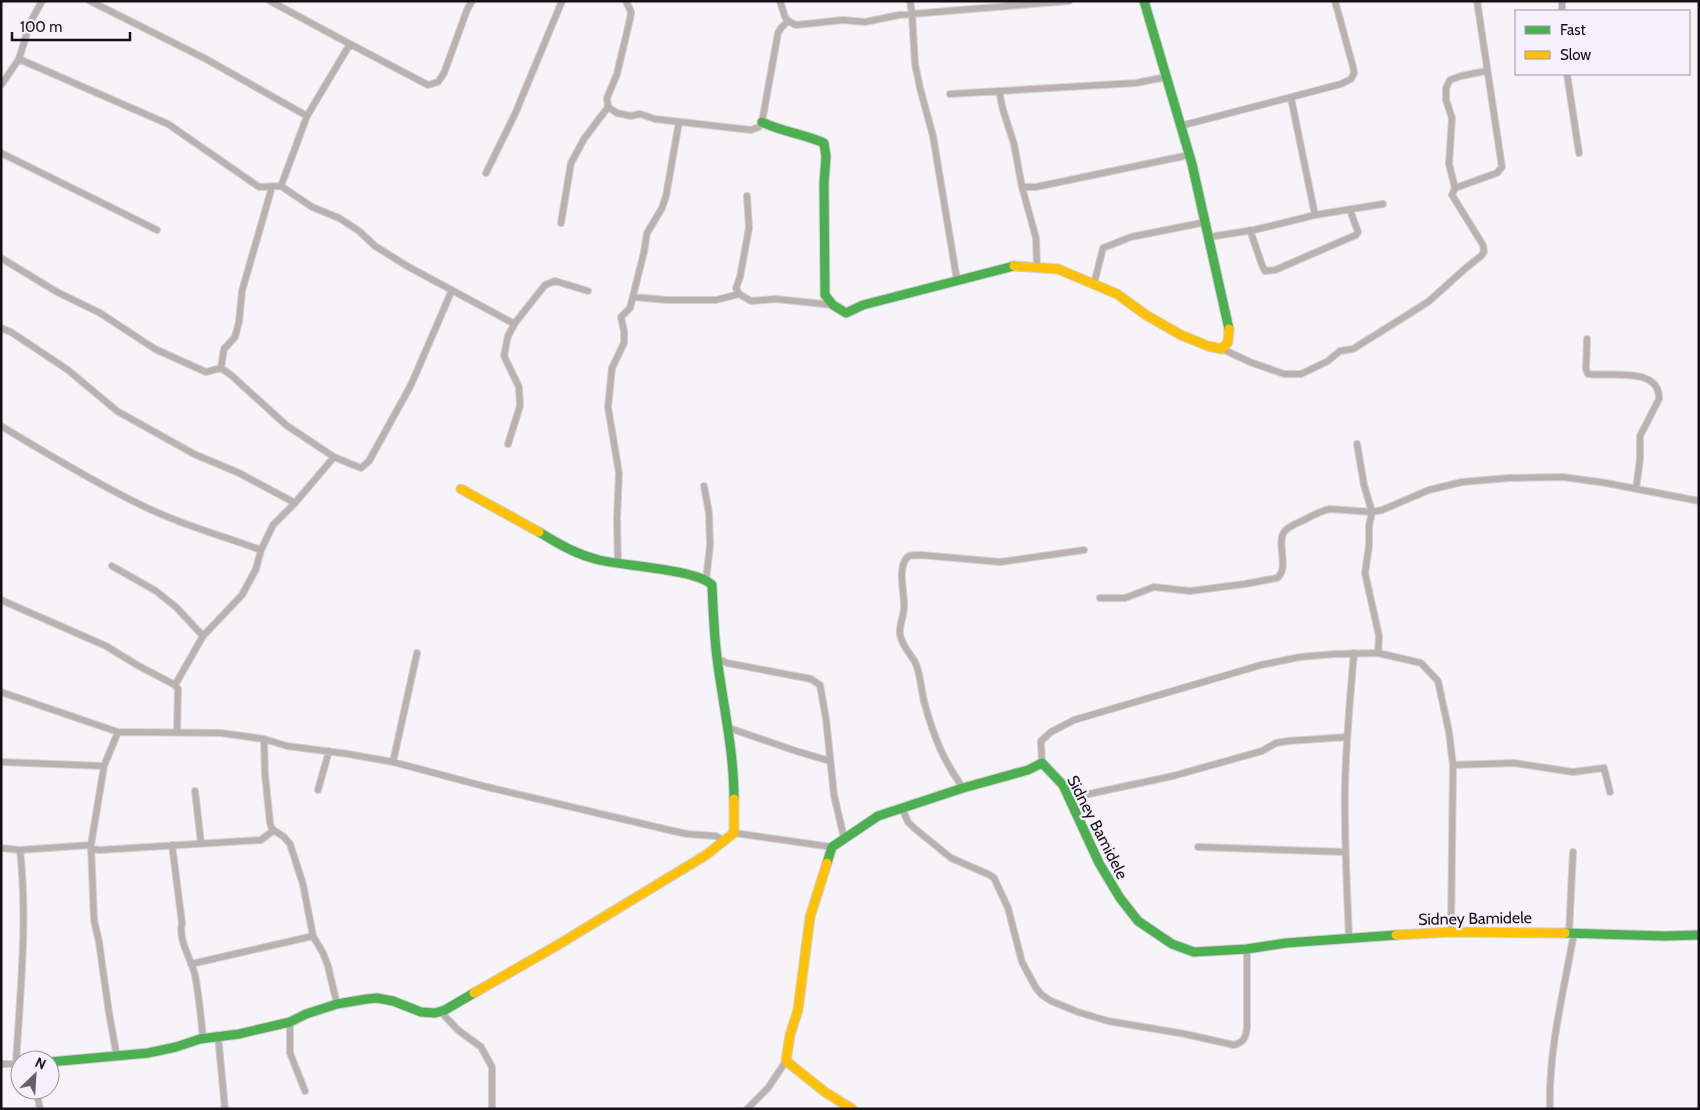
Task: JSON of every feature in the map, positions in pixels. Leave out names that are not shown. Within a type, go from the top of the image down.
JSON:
[{"type":"street","points":[[1,85],[19,59],[30,23],[42,1]]},
{"type":"street","points":[[90,1],[206,59],[307,116]]},
{"type":"street","points":[[270,1],[428,85],[438,82],[444,73],[472,1]]},
{"type":"street","points":[[486,173],[515,114],[562,1]]},
{"type":"street","points":[[561,224],[571,163],[584,139],[608,107],[607,98],[617,74],[630,19],[631,12],[626,1]]},
{"type":"street","points":[[780,1],[788,21],[796,25],[843,20],[865,22],[899,15],[1068,1]]},
{"type":"street","points":[[910,1],[915,64],[932,136],[957,280]]},
{"type":"street","points":[[1144,1],[1189,155],[1206,222],[1229,332],[1225,346]]},
{"type":"street","points":[[1180,126],[1291,98],[1341,84],[1351,79],[1354,73],[1353,67],[1335,1]]},
{"type":"street","points":[[1455,188],[1497,173],[1502,167],[1476,1]]},
{"type":"street","points":[[608,107],[617,113],[631,116],[640,114],[655,119],[751,130],[759,127],[762,122],[776,41],[781,28],[788,21]]},
{"type":"street","points":[[281,186],[307,116],[350,44]]},
{"type":"street","points":[[19,59],[168,124],[259,188],[281,186],[312,207],[339,218],[359,231],[375,246],[407,266],[514,323]]},
{"type":"street","points":[[747,196],[749,228],[740,277],[736,288],[739,294],[751,301],[776,299],[833,306],[846,313],[863,305],[1011,266],[1058,269],[1117,294],[1181,335],[1208,346],[1225,346],[1231,353],[1284,374],[1301,374],[1328,361],[1340,351],[1353,349],[1428,302],[1484,252],[1483,246],[1452,195],[1455,188],[1449,164],[1452,118],[1446,100],[1446,88],[1450,80],[1486,71]]},
{"type":"street","points":[[1567,75],[1579,153]]},
{"type":"street","points":[[950,94],[1136,83],[1166,77]]},
{"type":"street","points":[[1000,92],[1036,238],[1037,267]]},
{"type":"street","points":[[1291,98],[1315,216]]},
{"type":"street","points":[[618,563],[619,473],[608,407],[612,368],[624,343],[622,317],[630,308],[647,233],[662,208],[666,196],[679,122]]},
{"type":"street","points":[[762,122],[776,129],[820,140],[825,145],[825,295],[833,306]]},
{"type":"street","points":[[1,153],[157,230]]},
{"type":"street","points":[[1022,187],[1043,186],[1189,155]]},
{"type":"street","points":[[221,368],[224,349],[235,337],[239,322],[242,291],[272,187]]},
{"type":"street","points":[[1209,237],[1383,204]]},
{"type":"street","points":[[1250,230],[1262,266],[1266,271],[1275,270],[1356,235],[1358,228],[1350,210]]},
{"type":"street","points":[[1094,284],[1104,248],[1131,238],[1206,222]]},
{"type":"street","points":[[1,258],[57,292],[100,313],[154,348],[206,372],[221,368],[286,425],[334,457],[361,468],[369,461],[412,385],[452,290]]},
{"type":"street","points":[[508,444],[520,406],[519,387],[504,356],[508,336],[514,323],[545,284],[555,280],[588,291]]},
{"type":"street","points":[[633,297],[667,300],[716,300],[739,294]]},
{"type":"street","points":[[1,328],[11,332],[68,370],[117,411],[194,454],[239,473],[295,503]]},
{"type":"street","points":[[1587,339],[1586,369],[1588,374],[1644,376],[1652,382],[1659,394],[1659,399],[1640,436],[1640,459],[1636,489]]},
{"type":"street","points":[[1,426],[137,504],[167,517],[261,550]]},
{"type":"street","points":[[1357,444],[1364,485],[1372,512],[1365,573],[1380,636],[1378,653]]},
{"type":"street","points":[[175,685],[203,636],[242,595],[256,569],[261,550],[273,525],[295,503],[334,457]]},
{"type":"street","points":[[1100,598],[1125,598],[1154,587],[1180,591],[1197,591],[1277,578],[1282,571],[1282,537],[1288,529],[1323,510],[1372,512],[1382,510],[1430,490],[1462,482],[1486,479],[1563,477],[1699,502]]},
{"type":"street","points":[[704,486],[709,512],[710,545],[706,581]]},
{"type":"street","points":[[461,489],[508,514],[566,549],[599,560],[637,568],[693,575],[712,585],[712,619],[729,728],[734,784],[734,833]]},
{"type":"street","points":[[963,788],[940,751],[924,703],[915,662],[909,655],[900,635],[904,612],[902,568],[904,561],[910,556],[921,555],[1000,562],[1084,550]]},
{"type":"street","points":[[112,566],[156,592],[176,608],[203,636]]},
{"type":"street","points":[[1,600],[106,646],[175,685],[178,689],[177,732]]},
{"type":"street","points":[[393,762],[417,653]]},
{"type":"street","points":[[1350,938],[1345,852],[1347,738],[1354,653]]},
{"type":"street","points":[[747,1109],[768,1088],[786,1061],[790,1035],[798,1010],[810,917],[832,847],[878,816],[963,788],[1028,770],[1042,763],[1041,740],[1051,732],[1074,720],[1261,665],[1300,657],[1378,653],[1421,663],[1438,681],[1454,764],[1452,932]]},
{"type":"street","points":[[717,658],[727,663],[815,680],[820,686],[823,695],[834,795],[844,838]]},
{"type":"street","points":[[719,670],[727,663]]},
{"type":"street","points":[[1,692],[118,732],[221,734],[264,739],[287,746],[393,762],[471,783],[669,830],[687,834],[716,836],[724,841]]},
{"type":"street","points":[[729,728],[830,761]]},
{"type":"street","points":[[118,732],[104,766],[92,847],[94,920],[118,1057]]},
{"type":"street","points":[[1070,798],[1173,776],[1262,751],[1276,743],[1288,740],[1347,738]]},
{"type":"street","points":[[264,739],[270,823],[274,830],[290,844],[303,884],[313,936],[328,966],[336,1004]]},
{"type":"street","points":[[318,790],[329,751]]},
{"type":"street","points":[[1,762],[104,766]]},
{"type":"street","name":"Sidney Bamidele","points":[[1042,763],[1063,784],[1112,888],[1138,921],[1172,944],[1194,952],[1247,949],[1286,943],[1350,938],[1452,932],[1699,935]]},
{"type":"street","points":[[1454,764],[1514,763],[1574,772],[1604,768],[1610,792]]},
{"type":"street","points":[[194,791],[201,844]]},
{"type":"street","points":[[902,808],[908,822],[951,858],[990,874],[994,878],[1008,908],[1022,962],[1036,988],[1051,1001],[1108,1021],[1185,1034],[1234,1045],[1241,1043],[1246,1037],[1247,949]]},
{"type":"street","points":[[1,848],[20,850],[92,847],[100,850],[201,844],[261,840],[274,830]]},
{"type":"street","points":[[60,1061],[118,1057],[157,1051],[203,1038],[239,1034],[290,1022],[306,1014],[336,1004],[377,998],[393,1001],[421,1012],[435,1013],[445,1010],[556,946],[706,855],[734,833],[832,847]]},
{"type":"street","points":[[172,845],[182,923],[180,930],[197,988],[203,1038]]},
{"type":"street","points":[[1198,847],[1345,852]]},
{"type":"street","points":[[19,1050],[23,948],[23,879],[20,850]]},
{"type":"street","points":[[1550,1109],[1551,1062],[1571,933],[1573,852]]},
{"type":"street","points":[[191,964],[313,936]]},
{"type":"street","points":[[440,1011],[458,1030],[481,1047],[492,1067],[492,1109]]},
{"type":"street","points":[[290,1022],[290,1053],[305,1091]]},
{"type":"street","points":[[218,1035],[225,1109]]},
{"type":"street","points":[[786,1061],[825,1092],[852,1109]]},
{"type":"traffic: fast","points":[[1144,1],[1192,164],[1229,329]]},
{"type":"traffic: fast","points":[[762,122],[824,143],[826,157],[824,183],[825,295],[833,305],[846,313],[863,305],[1014,266]]},
{"type":"traffic: fast","points":[[539,532],[590,558],[691,575],[712,585],[716,649],[730,746],[734,799]]},
{"type":"traffic: fast","points":[[827,863],[832,847],[878,816],[963,788],[1028,770],[1042,763],[1063,785],[1099,863],[1120,898],[1138,921],[1172,944],[1194,952],[1396,935]]},
{"type":"traffic: fast","points":[[1565,933],[1664,936],[1699,935]]},
{"type":"traffic: fast","points":[[60,1061],[148,1053],[200,1039],[239,1034],[290,1022],[306,1014],[337,1004],[367,999],[377,998],[393,1001],[421,1012],[435,1013],[445,1010],[474,993]]},
{"type":"traffic: slow","points":[[1014,266],[1058,269],[1117,294],[1146,315],[1181,335],[1208,346],[1222,349],[1228,342],[1229,329]]},
{"type":"traffic: slow","points":[[461,489],[539,532]]},
{"type":"traffic: slow","points":[[474,993],[556,946],[706,855],[734,833],[734,799]]},
{"type":"traffic: slow","points":[[827,863],[810,917],[798,1010],[790,1035],[786,1061],[825,1092],[852,1109]]},
{"type":"traffic: slow","points":[[1396,935],[1451,932],[1565,933]]}]
